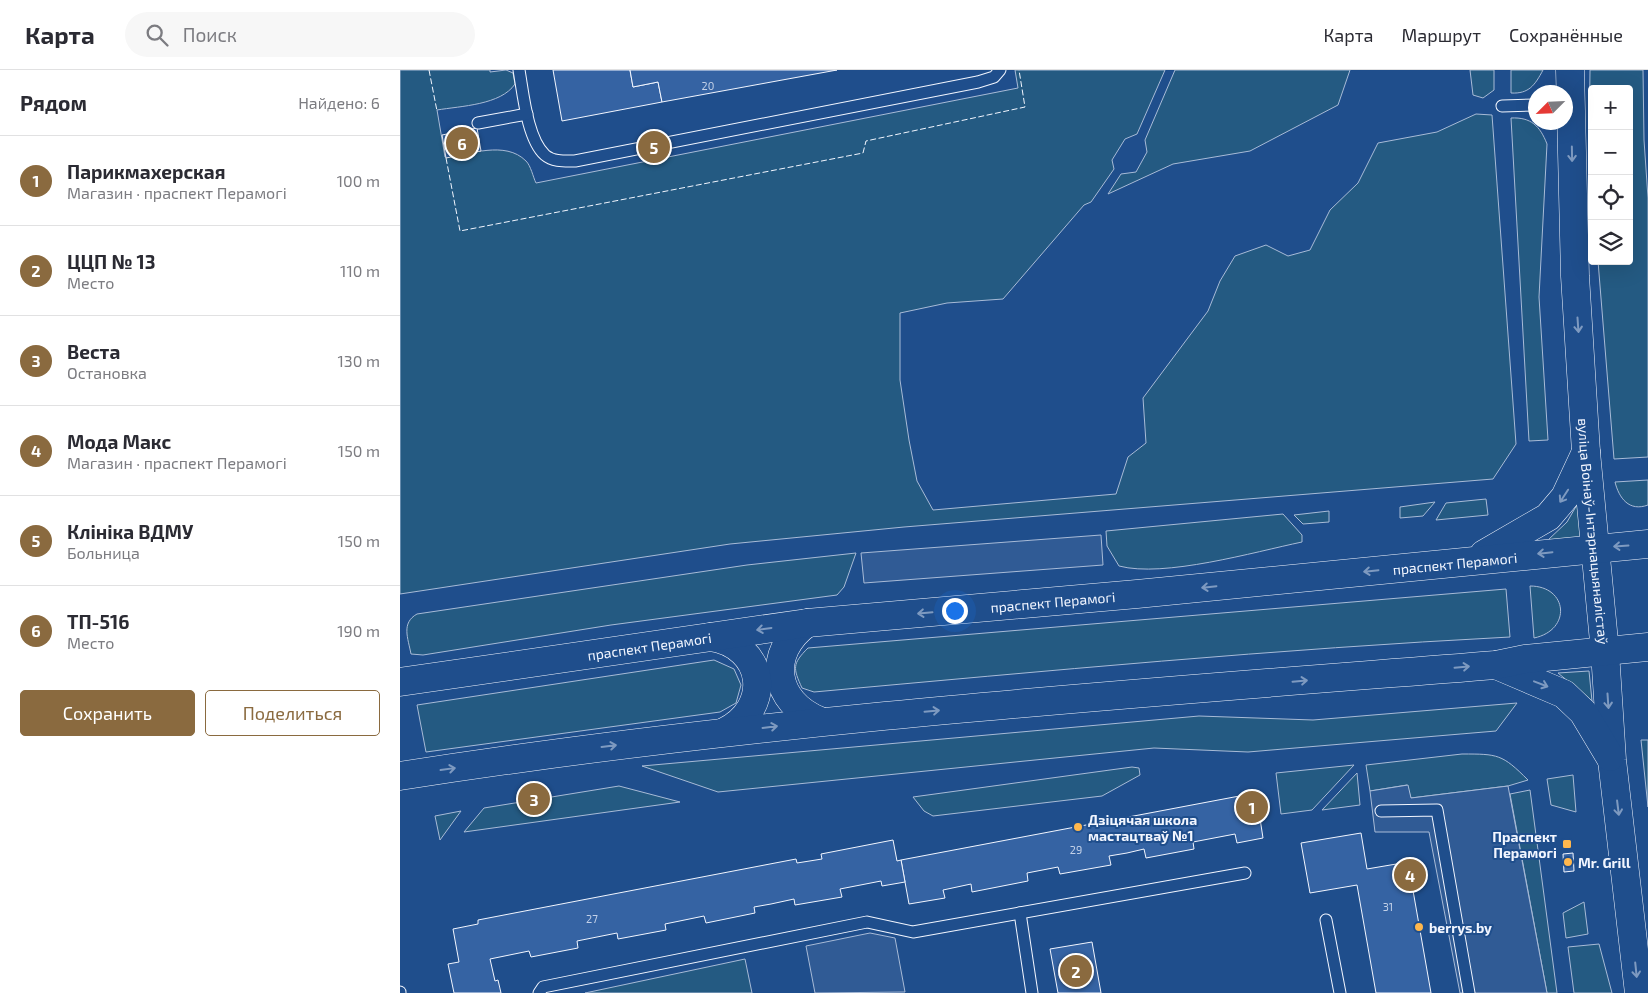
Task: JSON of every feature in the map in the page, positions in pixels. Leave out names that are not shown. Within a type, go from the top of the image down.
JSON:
[{"type":"main road","name":"вуліца Воінаў-Інтэрнацыяналістаў","points":[[1569,85],[1570,70]]},
{"type":"main road","name":"вуліца Воінаў-Інтэрнацыяналістаў","points":[[1569,130],[1575,276],[1593,548],[1605,652],[1612,760],[1639,993]]},
{"type":"main road","points":[[1472,561],[1548,517],[1565,497],[1586,452]]},
{"type":"main road","name":"праспект Перамогі","points":[[400,682],[807,623],[1137,594],[1648,544]]},
{"type":"main road","points":[[807,623],[790,639],[784,649],[780,673],[789,698],[797,708],[820,721]]},
{"type":"main road","points":[[709,637],[721,638],[743,650],[753,665],[758,683],[757,696],[749,713],[736,727],[724,732]]},
{"type":"main road","points":[[400,776],[593,748],[820,721],[1496,665],[1525,659],[1648,647]]},
{"type":"main road","points":[[1496,665],[1564,694],[1583,712],[1612,760]]},
{"type":"lane","points":[[519,70],[527,114],[536,143],[545,155],[556,161],[575,161],[978,82],[994,77],[1000,70]]},
{"type":"lane","points":[[1502,106],[1528,105]]},
{"type":"lane","points":[[478,123],[527,114]]},
{"type":"lane","points":[[1380,811],[1437,810],[1469,993]]},
{"type":"lane","points":[[539,993],[543,987],[867,922],[913,932],[1245,873]]},
{"type":"lane","points":[[1020,913],[1032,993]]},
{"type":"lane","points":[[1326,920],[1340,993]]},
{"type":"shaded area","points":[[400,70],[490,70],[490,72],[506,70],[513,73],[515,84],[509,91],[500,96],[469,106],[437,110],[445,157],[487,150],[508,151],[518,155],[528,163],[536,183],[1018,88],[1015,70],[1165,70],[1137,134],[1125,139],[1112,160],[1114,169],[1091,202],[1084,205],[1003,299],[947,303],[900,313],[900,380],[909,440],[917,481],[933,510],[1116,494],[1128,457],[1146,443],[1143,398],[1208,311],[1220,281],[1235,256],[1266,245],[1288,256],[1310,250],[1330,210],[1358,183],[1378,143],[1437,132],[1476,114],[1492,115],[1516,444],[1493,479],[904,527],[730,544],[400,594]]},
{"type":"shaded area","points":[[1175,70],[1350,70],[1338,105],[1250,151],[1173,164],[1108,194],[1121,174],[1136,172],[1147,152],[1145,140]]},
{"type":"shaded area","points":[[1470,70],[1494,70],[1494,90],[1483,98],[1473,95]]},
{"type":"shaded area","points":[[1511,70],[1543,70],[1533,85],[1528,85],[1528,90],[1511,93]]},
{"type":"shaded area","points":[[1590,70],[1643,70],[1644,140],[1648,198],[1648,457],[1614,459],[1598,265],[1633,265],[1633,85],[1590,85]]},
{"type":"shaded area","points":[[1511,118],[1528,121],[1528,130],[1540,130],[1547,144],[1539,297],[1548,440],[1529,441]]},
{"type":"shaded area","points":[[1648,480],[1648,505],[1641,507],[1635,507],[1626,502],[1619,493],[1615,482]]},
{"type":"shaded area","points":[[1486,499],[1488,515],[1436,520],[1446,503]]},
{"type":"shaded area","points":[[1435,502],[1423,516],[1400,518],[1400,507]]},
{"type":"shaded area","points":[[1578,503],[1581,538],[1548,540],[1567,522]]},
{"type":"shaded area","points":[[1329,511],[1329,522],[1303,524],[1294,515]]},
{"type":"shaded area","points":[[1283,514],[1302,535],[1302,542],[1209,562],[1160,569],[1138,569],[1119,566],[1107,546],[1106,531]]},
{"type":"shaded area","points":[[1101,535],[1103,565],[864,583],[861,553]]},
{"type":"shaded area","points":[[856,553],[844,587],[837,595],[611,625],[423,655],[411,654],[408,642],[407,626],[417,614],[747,565]]},
{"type":"shaded area","points":[[1530,586],[1543,588],[1552,593],[1558,600],[1560,609],[1559,618],[1555,626],[1546,633],[1534,638]]},
{"type":"shaded area","points":[[1506,589],[1510,637],[1249,654],[814,692],[802,688],[796,671],[799,658],[808,648]]},
{"type":"shaded area","points":[[714,660],[734,669],[741,685],[736,703],[720,712],[426,752],[417,705]]},
{"type":"shaded area","points":[[1589,671],[1592,701],[1558,673]]},
{"type":"shaded area","points":[[1517,703],[1496,731],[1248,752],[1154,748],[718,792],[642,766],[1199,716],[1313,720]]},
{"type":"shaded area","points":[[1641,740],[1648,740],[1648,807]]},
{"type":"shaded area","points":[[1462,754],[1484,754],[1499,757],[1512,765],[1528,780],[1508,786],[1411,798],[1407,785],[1370,791],[1366,765]]},
{"type":"shaded area","points":[[1354,765],[1312,810],[1281,814],[1276,773]]},
{"type":"shaded area","points":[[1132,767],[1139,768],[1140,775],[1102,796],[933,816],[924,811],[913,797]]},
{"type":"shaded area","points":[[1357,773],[1360,805],[1322,810]]},
{"type":"shaded area","points":[[1573,775],[1576,812],[1551,805],[1547,779]]},
{"type":"shaded area","points":[[1408,785],[1411,798],[1508,786],[1547,993],[1460,993],[1429,832],[1375,832],[1370,791]]},
{"type":"shaded area","points":[[619,786],[680,802],[464,832],[484,808]]},
{"type":"shaded area","points":[[1530,790],[1557,993],[1547,993],[1510,794]]},
{"type":"shaded area","points":[[461,811],[440,840],[435,816]]},
{"type":"shaded area","points":[[1584,902],[1588,934],[1566,938],[1563,913]]},
{"type":"shaded area","points":[[870,933],[895,938],[905,992],[815,993],[806,946]]},
{"type":"shaded area","points":[[1599,944],[1612,993],[1574,993],[1568,947]]},
{"type":"shaded area","points":[[745,959],[752,993],[585,993]]},
{"type":"building","points":[[553,70],[630,70],[633,87],[658,82],[662,102],[562,121]]},
{"type":"building","points":[[630,70],[837,70],[662,102],[658,82],[633,87]]},
{"type":"building","points":[[477,128],[481,151],[446,158],[442,135]]},
{"type":"building","points":[[1250,794],[1253,813],[1259,812],[1263,838],[1237,843],[1235,834],[1193,842],[1194,849],[1146,858],[1144,849],[1109,856],[1111,865],[1060,874],[1058,867],[1027,873],[1028,881],[972,892],[971,884],[943,890],[945,898],[909,904],[901,860]]},
{"type":"building","points":[[1361,833],[1367,869],[1408,862],[1431,993],[1376,993],[1357,885],[1310,893],[1301,843]]},
{"type":"building","points":[[893,840],[897,861],[901,860],[905,882],[882,886],[881,881],[840,889],[842,897],[795,905],[794,899],[754,907],[755,913],[706,923],[704,916],[665,924],[666,930],[618,939],[617,933],[577,941],[578,948],[531,957],[529,951],[490,959],[495,981],[498,980],[501,993],[454,993],[448,964],[459,962],[453,929],[478,924],[478,920],[796,859],[797,863],[822,859],[821,854]]},
{"type":"building","name":"Mr. Grill","points":[[1573,853],[1574,871],[1564,872],[1563,854]]},
{"type":"building","points":[[1092,942],[1101,993],[1058,993],[1050,949]]},
{"type":"fence","points":[[429,70],[437,111]]},
{"type":"fence","points":[[446,158],[460,231],[863,153],[866,141],[1025,107],[1019,70]]},
{"type":"place","name":"ТП-516","points":[[462,143]]},
{"type":"place","name":"Клініка ВДМУ","points":[[654,147]]},
{"type":"place","name":"Веста","points":[[534,799]]},
{"type":"place","name":"Парикмахерская","points":[[1252,807]]},
{"type":"place","name":"Дзіцячая школа мастацтваў №1","points":[[1078,827]]},
{"type":"place","name":"Праспект Перамогі","points":[[1567,844]]},
{"type":"place","name":"Mr. Grill","points":[[1568,862]]},
{"type":"place","name":"Мода Макс","points":[[1410,875]]},
{"type":"place","name":"berrys.by","points":[[1419,927]]},
{"type":"place","name":"ЦЦП № 13","points":[[1076,971]]}]
